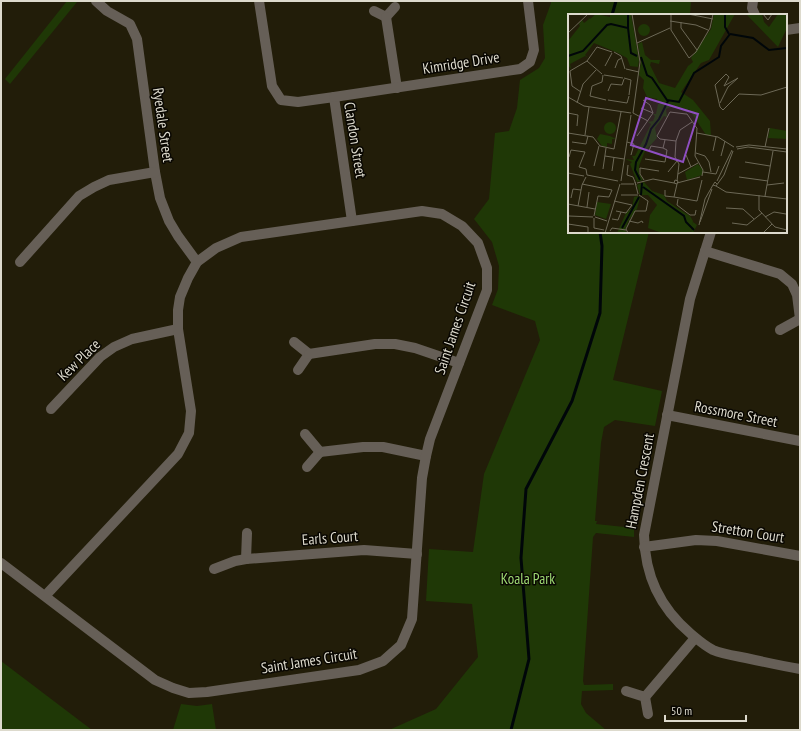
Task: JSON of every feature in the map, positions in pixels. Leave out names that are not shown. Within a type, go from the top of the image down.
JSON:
[{"type":"street","name":"Ryedale Street","points":[[96,1],[107,11],[130,24],[137,39],[154,172],[160,198],[169,221],[197,262]]},
{"type":"street","name":"Clandon Street","points":[[259,1],[272,86],[281,100],[298,102],[334,97],[352,221]]},
{"type":"street","name":"Kimridge Drive","points":[[334,97],[520,69],[530,62],[534,50],[528,1]]},
{"type":"street","points":[[752,1],[752,8],[755,14]]},
{"type":"street","points":[[386,17],[395,7]]},
{"type":"street","points":[[374,11],[386,17]]},
{"type":"street","points":[[386,17],[397,88]]},
{"type":"street","points":[[787,30],[800,28]]},
{"type":"street","points":[[20,262],[79,196],[109,180],[154,172]]},
{"type":"street","name":"Saint James Circuit","points":[[1,563],[155,680],[189,693],[207,692],[359,670],[383,661],[401,645],[412,620],[422,478],[426,456],[430,439],[487,290],[487,268],[478,243],[462,226],[442,214],[422,211],[241,237],[216,248],[197,262],[180,297],[178,310],[178,329],[191,410],[189,433],[178,454],[45,596]]},
{"type":"street","name":"Hampden Crescent","points":[[711,233],[690,299],[644,534],[644,547],[648,567],[652,583],[660,598],[681,625],[695,638],[713,650],[800,670]]},
{"type":"street","points":[[705,251],[780,274],[792,284],[797,295],[800,319],[780,330]]},
{"type":"street","name":"Kew Place","points":[[51,408],[100,357],[114,347],[132,339],[178,329]]},
{"type":"street","points":[[294,342],[309,354]]},
{"type":"street","points":[[298,370],[309,354],[375,344],[395,344],[416,348],[459,363]]},
{"type":"street","name":"Rossmore Street","points":[[667,416],[800,441]]},
{"type":"street","points":[[305,434],[320,452]]},
{"type":"street","points":[[307,468],[320,452],[363,447],[383,447],[426,456]]},
{"type":"street","points":[[246,559],[247,533]]},
{"type":"street","name":"Stretton Court","points":[[644,547],[696,540],[717,541],[800,556]]},
{"type":"street","name":"Earls Court","points":[[214,569],[235,561],[246,559],[364,550],[417,554]]},
{"type":"street","points":[[645,697],[695,638]]},
{"type":"street","points":[[626,691],[645,697]]},
{"type":"street","points":[[645,697],[648,714]]},
{"type":"green space","points":[[67,1],[77,2],[10,84],[5,79]]},
{"type":"green space","name":"Koala Park","points":[[551,1],[691,1],[690,14],[568,14],[568,233],[649,233],[613,380],[662,391],[655,426],[615,420],[604,427],[601,443],[596,524],[634,528],[634,537],[596,533],[593,537],[583,681],[584,685],[613,684],[613,690],[582,691],[581,704],[586,713],[606,730],[389,730],[436,709],[478,657],[472,604],[426,601],[429,549],[473,552],[484,474],[540,340],[535,321],[492,305],[498,289],[499,266],[492,242],[474,219],[489,199],[495,133],[509,131],[517,108],[520,80],[539,68],[545,58],[543,25]]},
{"type":"green space","points":[[1,661],[92,730],[1,730]]},
{"type":"green space","points":[[181,704],[197,706],[212,704],[216,730],[173,730]]},
{"type":"waterway","points":[[612,14],[616,1]]},
{"type":"waterway","points":[[511,730],[529,659],[521,558],[526,489],[572,401],[600,313],[602,246],[600,233]]}]
